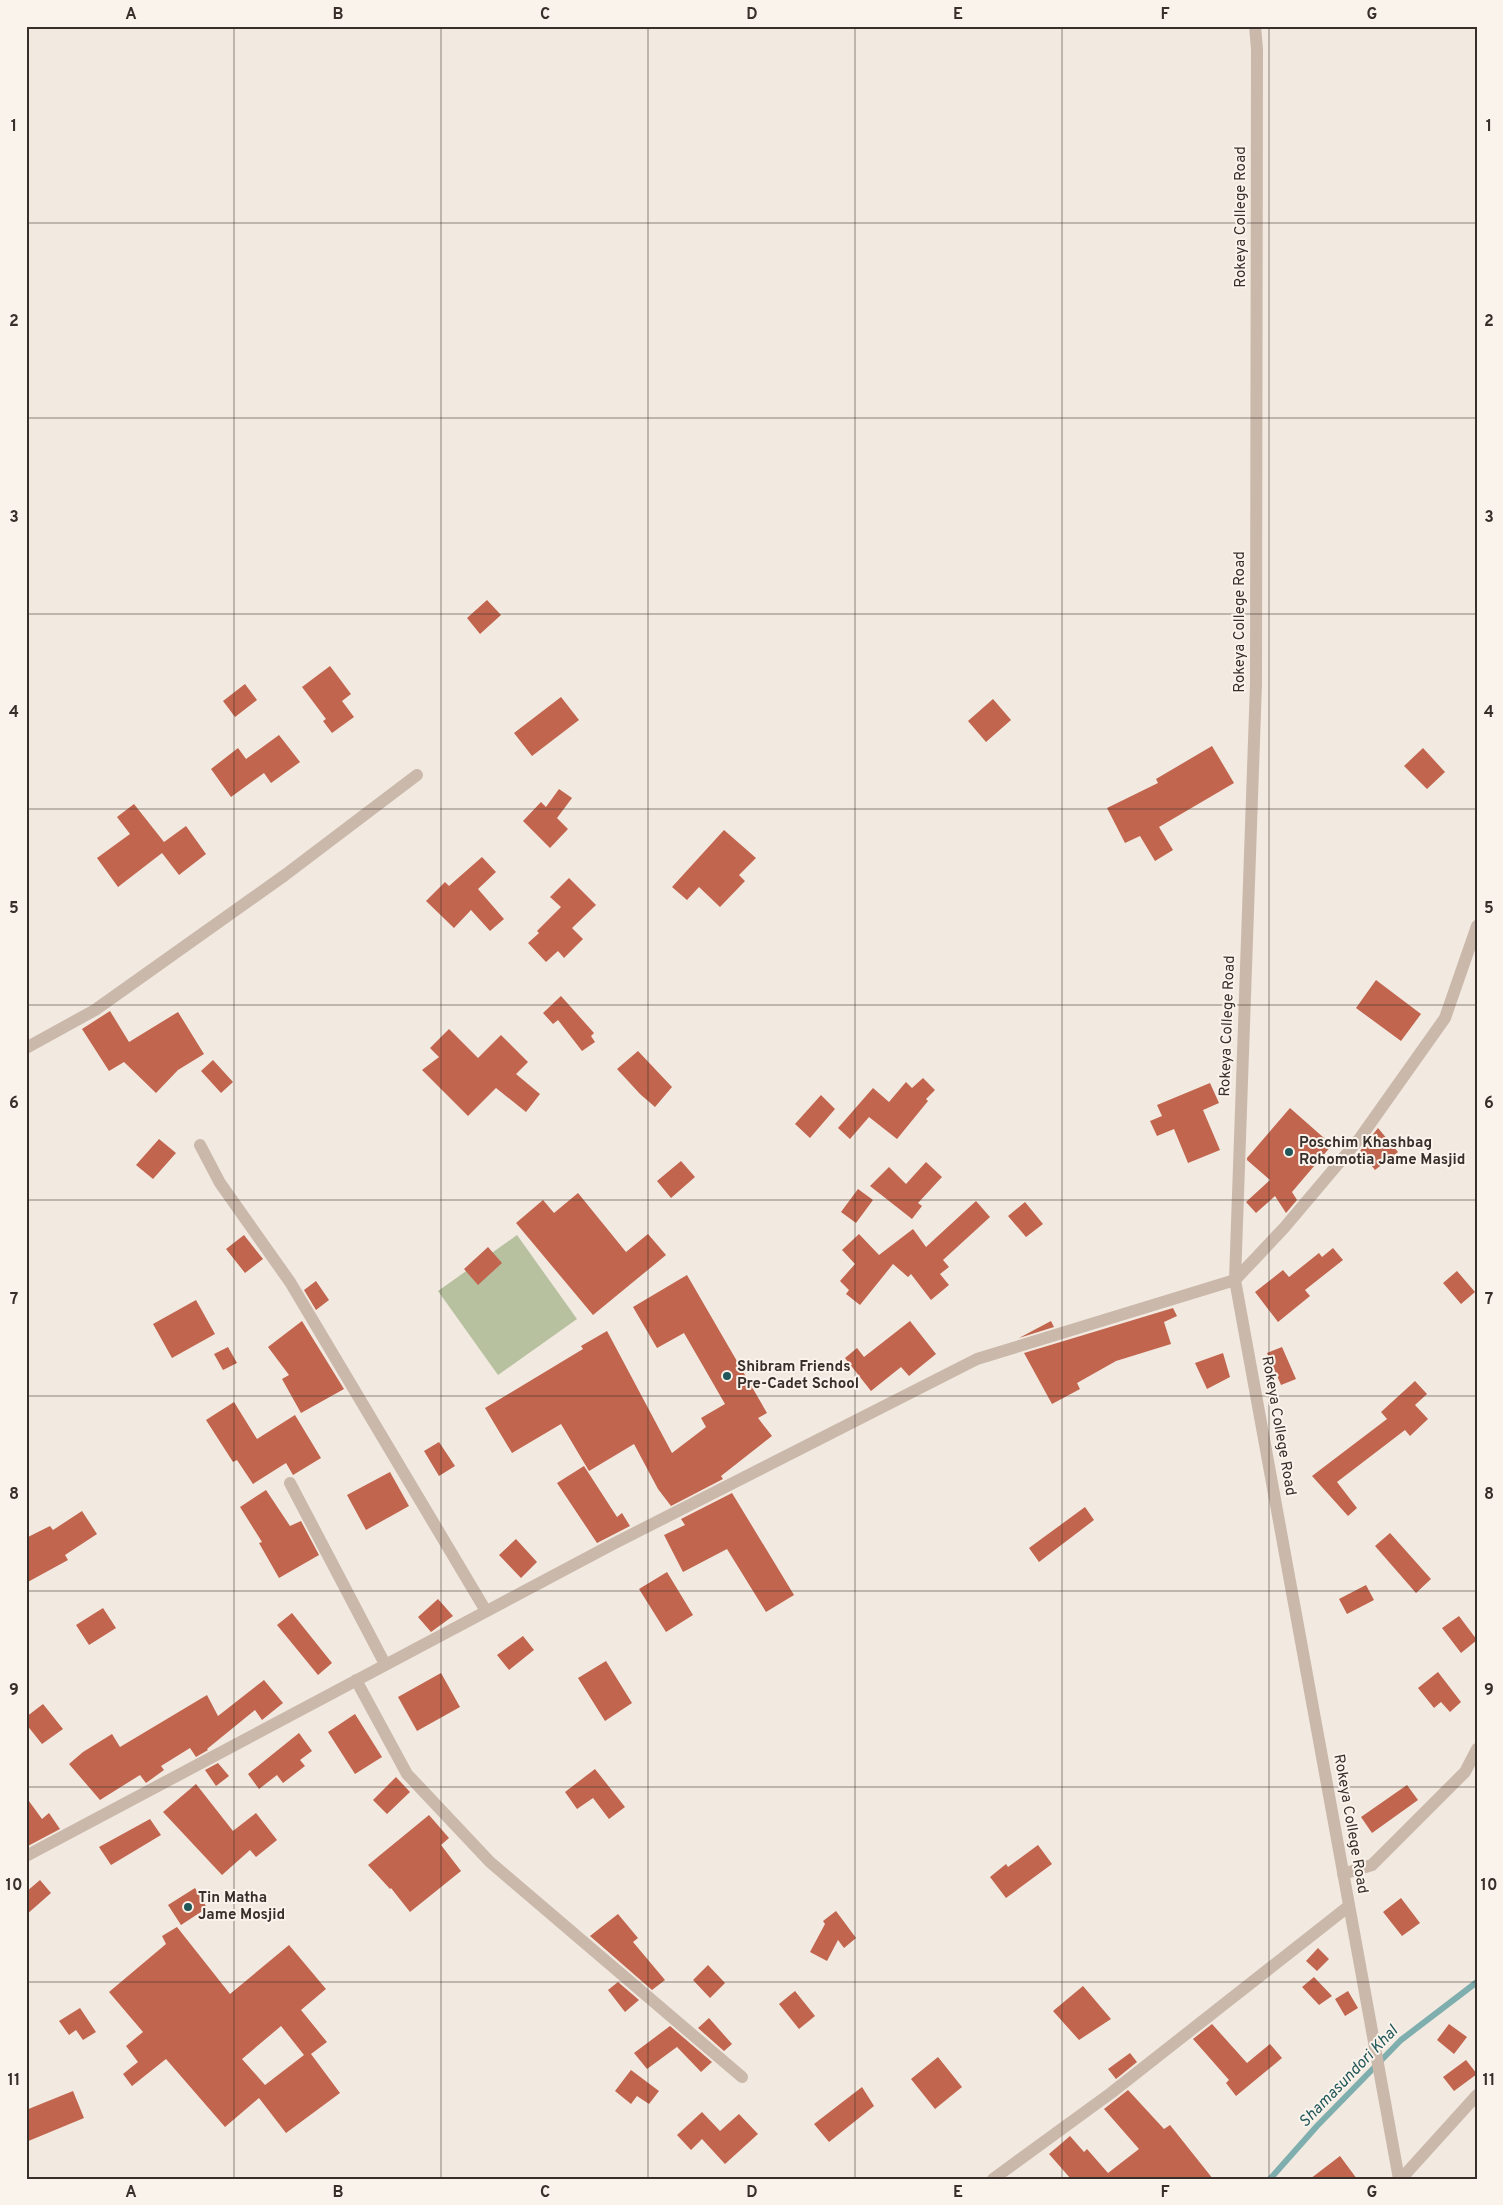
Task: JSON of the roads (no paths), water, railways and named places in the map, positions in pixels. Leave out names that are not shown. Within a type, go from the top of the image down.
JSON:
[{"type":"street","name":"Rokeya College Road","points":[[1256,26],[1256,684],[1235,1280],[1368,2015],[1400,2179]]},
{"type":"street","points":[[26,1048],[103,1004],[285,875],[417,775]]},
{"type":"street","points":[[26,1856],[613,1544],[977,1359],[1235,1280],[1284,1228],[1360,1138],[1445,1018],[1477,926]]},
{"type":"street","points":[[200,1145],[220,1183],[290,1282],[486,1611]]},
{"type":"street","points":[[290,1483],[385,1664]]},
{"type":"street","points":[[356,1680],[407,1774],[490,1862],[742,2077]]},
{"type":"street","points":[[1343,1874],[1372,1865],[1465,1772],[1477,1749]]},
{"type":"street","points":[[993,2179],[1111,2093],[1349,1906]]},
{"type":"street","points":[[1400,2179],[1477,2095]]},
{"type":"waterway","name":"Shamasundori Khal","points":[[1270,2179],[1317,2126],[1401,2040],[1477,1982]]},
{"type":"place","name":"Poschim Khashbag Rohomotia Jame Masjid","points":[[1289,1152]]},
{"type":"place","name":"Shibram Friends Pre-Cadet School","points":[[727,1376]]},
{"type":"place","name":"Tin Matha Jame Mosjid","points":[[188,1907]]}]
